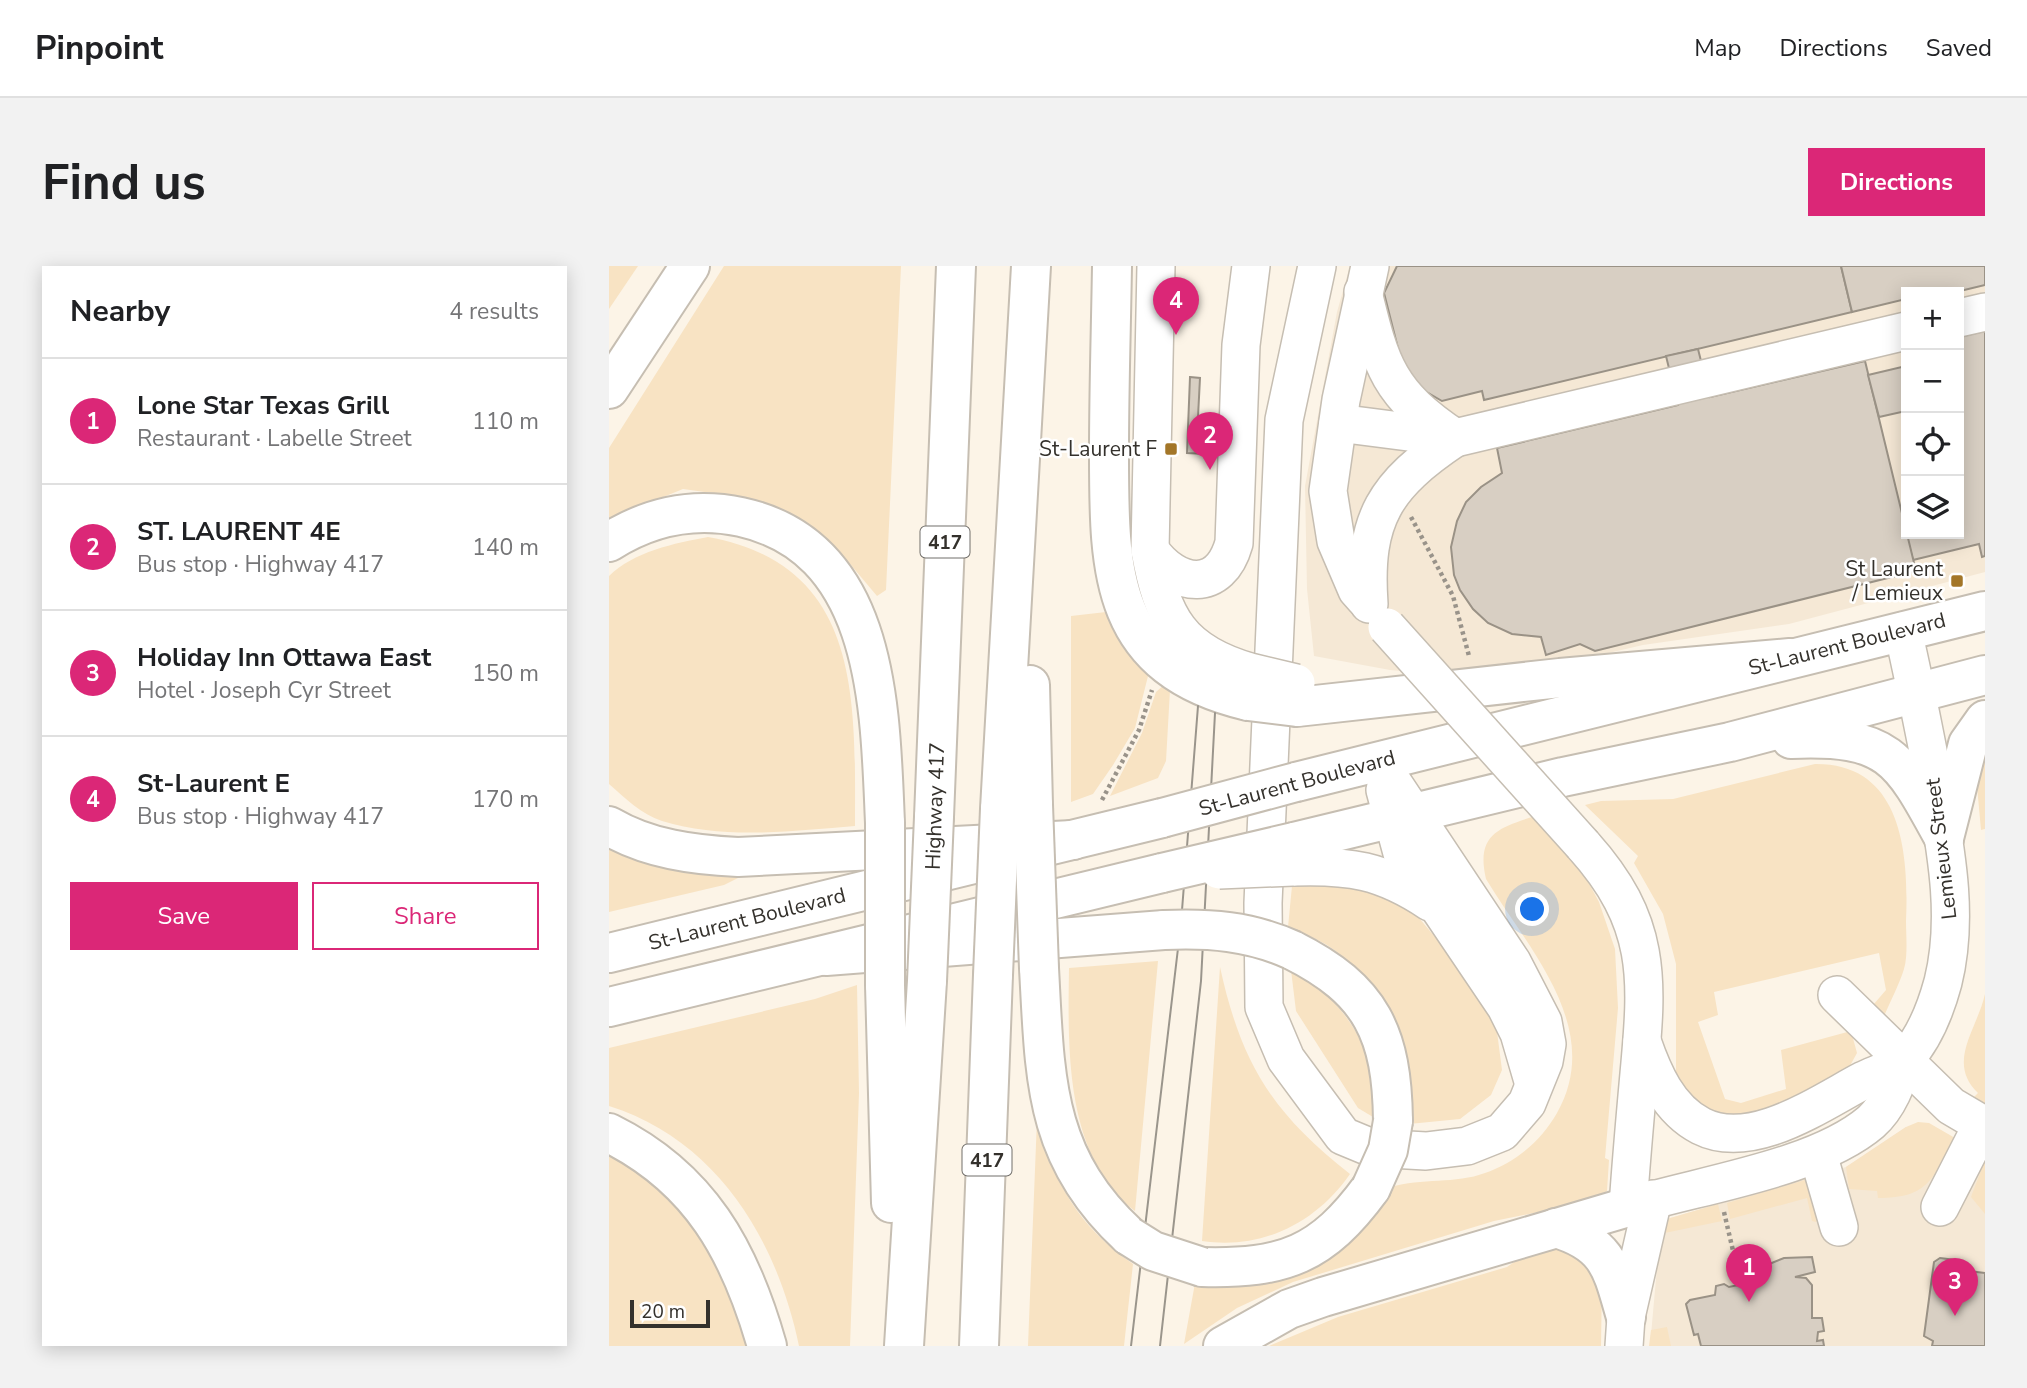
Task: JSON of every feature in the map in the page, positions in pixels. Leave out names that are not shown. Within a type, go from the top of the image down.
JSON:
[{"type":"main road","points":[[609,389],[690,266]]},
{"type":"main road","name":"Highway 417","points":[[904,1346],[935,817],[955,266]]},
{"type":"main road","name":"417","points":[[979,1346],[993,975],[1016,807],[1024,409],[1031,266]]},
{"type":"main road","points":[[1112,266],[1109,427],[1112,563],[1125,610],[1144,640],[1191,682],[1221,695],[1249,687],[1297,695],[1391,697],[1560,678],[1790,658]]},
{"type":"main road","points":[[609,542],[665,516],[720,513],[773,528],[797,541],[818,559],[848,600],[866,643],[881,720],[885,823],[885,985],[896,1346]]},
{"type":"main road","name":"St-Laurent Boulevard","points":[[609,953],[1162,818],[1379,761],[1985,611]]},
{"type":"main road","points":[[609,1007],[1162,873],[1294,855],[1404,816],[1563,777],[1730,742],[1985,675]]},
{"type":"main road","points":[[1944,838],[1968,744],[1985,720]]},
{"type":"main road","points":[[1730,742],[1834,737],[1870,746],[1899,765],[1908,775],[1944,838]]},
{"type":"main road","points":[[826,956],[1164,930],[1206,929],[1248,934],[1292,950],[1321,965],[1344,983],[1376,1024],[1387,1051],[1392,1075],[1393,1121],[1388,1150],[1371,1188],[1337,1229],[1297,1256],[1248,1268],[1202,1267],[1153,1251],[1129,1236],[1090,1196],[1075,1172],[1057,1128],[1046,1070],[1039,968],[1016,807]]},
{"type":"main road","points":[[609,826],[651,844],[709,856],[738,857],[1073,840]]},
{"type":"main road","points":[[609,1133],[646,1152],[694,1194],[740,1268],[767,1346]]},
{"type":"main road","points":[[1223,1346],[1289,1309],[1323,1297],[1640,1203]]},
{"type":"main road","points":[[1556,1228],[1581,1236],[1597,1247],[1608,1261],[1625,1332]]},
{"type":"street","points":[[1156,266],[1150,550],[1160,602],[1171,621],[1197,647],[1249,687]]},
{"type":"street","points":[[1150,550],[1161,566],[1187,579],[1217,575],[1229,562],[1234,543],[1241,345],[1251,266]]},
{"type":"street","points":[[1317,266],[1284,420],[1263,903],[1264,1007],[1273,1033],[1302,1083],[1343,1136],[1372,1148],[1448,1150],[1484,1140],[1501,1132],[1516,1119],[1544,1061],[1547,1044],[1543,1022],[1512,962],[1404,816],[1379,761]]},
{"type":"street","points":[[1366,279],[1338,423],[1328,491],[1330,516],[1350,574],[1378,616],[1583,845],[1616,886],[1633,923],[1645,979],[1640,1203],[1625,1332]]},
{"type":"street","points":[[1366,279],[1377,352],[1395,387],[1426,418],[1455,438]]},
{"type":"street","points":[[1964,317],[1985,312]]},
{"type":"street","points":[[1338,423],[1455,438],[1901,332]]},
{"type":"street","points":[[1378,616],[1368,548],[1384,503],[1394,486],[1455,438]]},
{"type":"street","name":"Lemieux Street","points":[[1640,1203],[1818,1154],[1839,1144],[1872,1121],[1888,1102],[1905,1061],[1936,1004],[1948,957],[1950,906],[1944,838],[1903,631]]},
{"type":"street","points":[[1404,816],[1402,853],[1506,1007],[1519,1033],[1534,1085]]},
{"type":"street","points":[[1294,855],[1381,874],[1439,908]]},
{"type":"street","points":[[1837,995],[1951,1106],[1984,1126],[1940,1207]]},
{"type":"street","points":[[1642,1041],[1657,1078],[1683,1114],[1702,1126],[1731,1132],[1773,1126],[1801,1115],[1905,1061]]},
{"type":"street","points":[[1818,1154],[1839,1227]]},
{"type":"path","points":[[1409,512],[1453,596],[1461,634],[1469,657],[1476,663]]},
{"type":"path","points":[[1100,804],[1139,730],[1156,680],[1168,664]]},
{"type":"path","points":[[1721,1200],[1734,1255]]},
{"type":"shaded area","points":[[609,266],[638,266],[609,309]]},
{"type":"shaded area","points":[[724,266],[901,266],[886,590],[877,596],[850,564],[785,511],[741,497],[683,489],[609,519],[609,448]]},
{"type":"shaded area","points":[[1350,266],[1985,266],[1985,572],[1789,624],[1643,645],[1513,675],[1462,676],[1390,670],[1314,656],[1307,589],[1305,486],[1337,312]]},
{"type":"shaded area","points":[[708,537],[759,552],[796,576],[823,608],[840,645],[849,687],[854,732],[855,826],[758,832],[686,827],[647,814],[609,784],[609,576],[642,555]]},
{"type":"shaded area","points":[[1106,612],[1149,672],[1135,728],[1113,765],[1093,794],[1071,802],[1071,616]]},
{"type":"shaded area","points":[[1165,684],[1170,690],[1166,761],[1158,778],[1110,796],[1142,733],[1156,692]]},
{"type":"shaded area","points":[[1985,754],[1985,829],[1981,830],[1977,786]]},
{"type":"shaded area","points":[[1815,764],[1844,768],[1866,779],[1883,795],[1894,817],[1901,841],[1907,895],[1904,969],[1885,1014],[1876,1018],[1867,1012],[1886,990],[1879,953],[1714,992],[1718,1015],[1698,1022],[1725,1099],[1741,1103],[1786,1089],[1781,1050],[1851,1031],[1857,1053],[1846,1073],[1781,1116],[1704,1118],[1676,1075],[1676,964],[1663,914],[1634,863],[1638,856],[1585,805],[1601,801],[1673,799]]},
{"type":"shaded area","points":[[1532,817],[1586,878],[1599,902],[1615,949],[1618,1008],[1605,1158],[1609,1160],[1607,1191],[1600,1196],[1494,1221],[1293,1282],[1237,1308],[1184,1344],[1195,1283],[1383,1190],[1402,1184],[1450,1180],[1485,1173],[1517,1157],[1551,1123],[1569,1081],[1572,1050],[1567,1020],[1540,961],[1486,879],[1484,864],[1484,853],[1492,836],[1509,825]]},
{"type":"shaded area","points":[[609,848],[739,873],[740,877],[724,885],[609,912]]},
{"type":"shaded area","points":[[1329,879],[1371,888],[1419,918],[1440,943],[1496,1024],[1502,1070],[1491,1095],[1460,1119],[1409,1124],[1409,1069],[1392,1024],[1357,973],[1340,955],[1322,942],[1288,927],[1292,886]]},
{"type":"shaded area","points":[[1158,961],[1135,1211],[1112,1188],[1095,1161],[1083,1131],[1071,1065],[1069,968]]},
{"type":"shaded area","points":[[1220,967],[1238,1031],[1264,1084],[1300,1129],[1350,1174],[1321,1206],[1286,1229],[1266,1237],[1224,1243],[1202,1241]]},
{"type":"shaded area","points":[[1291,970],[1319,988],[1343,1012],[1352,1026],[1366,1056],[1372,1083],[1373,1117],[1358,1108],[1296,1011]]},
{"type":"shaded area","points":[[857,985],[859,1093],[850,1346],[799,1346],[775,1269],[758,1232],[736,1199],[711,1169],[681,1143],[647,1122],[609,1106],[609,1048],[815,999]]},
{"type":"shaded area","points":[[1985,994],[1985,1104],[1972,1099],[1978,1093],[1964,1070],[1964,1058]]},
{"type":"shaded area","points":[[1037,1119],[1052,1164],[1071,1201],[1097,1234],[1133,1264],[1124,1346],[1028,1346]]},
{"type":"shaded area","points":[[1918,1122],[1929,1123],[1955,1138],[1927,1183],[1919,1190],[1895,1197],[1878,1198],[1877,1191],[1849,1189],[1846,1167],[1906,1127]]},
{"type":"shaded area","points":[[1906,1127],[1955,1138],[1985,1154],[1985,1346],[1650,1346],[1660,1234],[1667,1219],[1846,1167]]},
{"type":"shaded area","points":[[609,1148],[657,1177],[720,1251],[755,1346],[609,1346]]},
{"type":"shaded area","points":[[1985,1160],[1985,1214],[1971,1197]]},
{"type":"shaded area","points":[[1815,1177],[1822,1210],[1816,1222],[1812,1221],[1807,1198],[1730,1219],[1727,1203]]},
{"type":"shaded area","points":[[1718,1204],[1722,1221],[1660,1234],[1667,1219]]},
{"type":"shaded area","points":[[1576,1245],[1602,1281],[1601,1346],[1269,1346],[1338,1317],[1507,1267],[1533,1249]]},
{"type":"shaded area","points":[[1667,1327],[1671,1346],[1649,1346],[1651,1330]]},
{"type":"building","points":[[1397,266],[1841,266],[1852,312],[1484,400],[1482,391],[1442,401],[1406,380],[1384,293]]},
{"type":"building","points":[[1841,266],[1985,266],[1985,285],[1964,290],[1964,287],[1901,287],[1901,300],[1852,312]]},
{"type":"building","points":[[1985,331],[1985,556],[1982,557],[1979,544],[1913,560],[1907,539],[1964,539],[1964,336]]},
{"type":"building","points":[[1698,349],[1710,397],[1865,361],[1901,509],[1901,539],[1908,539],[1916,571],[1595,651],[1580,644],[1546,655],[1541,637],[1512,634],[1488,623],[1473,609],[1460,590],[1454,575],[1451,547],[1457,521],[1466,502],[1481,487],[1502,473],[1497,448],[1678,405],[1666,356]]},
{"type":"building","points":[[1901,367],[1901,412],[1879,417],[1868,375]]},
{"type":"building","points":[[1190,377],[1200,378],[1198,417],[1206,417],[1205,454],[1187,453]]},
{"type":"building","points":[[1812,1257],[1815,1272],[1795,1277],[1806,1278],[1812,1285],[1812,1318],[1822,1318],[1824,1331],[1818,1332],[1817,1341],[1823,1340],[1824,1346],[1701,1346],[1698,1334],[1694,1335],[1686,1304],[1690,1300],[1715,1295],[1716,1286],[1724,1284],[1729,1287],[1748,1283],[1743,1262],[1759,1258],[1762,1267],[1784,1258]]},
{"type":"building","points":[[1940,1258],[1963,1261],[1969,1271],[1985,1273],[1985,1346],[1932,1346],[1933,1341],[1924,1336],[1934,1262]]},
{"type":"tram line","points":[[1131,1346],[1181,923],[1198,706]]},
{"type":"tram line","points":[[1160,1346],[1201,981],[1215,713]]},
{"type":"place","name":"St-Laurent E","points":[[1176,335]]},
{"type":"place","name":"St-Laurent F","points":[[1171,449]]},
{"type":"place","name":"ST. LAURENT 4E","points":[[1210,470]]},
{"type":"place","name":"St Laurent / Lemieux","points":[[1957,581]]},
{"type":"place","name":"Lone Star Texas Grill","points":[[1749,1302]]},
{"type":"place","name":"Holiday Inn Ottawa East","points":[[1955,1316]]}]
